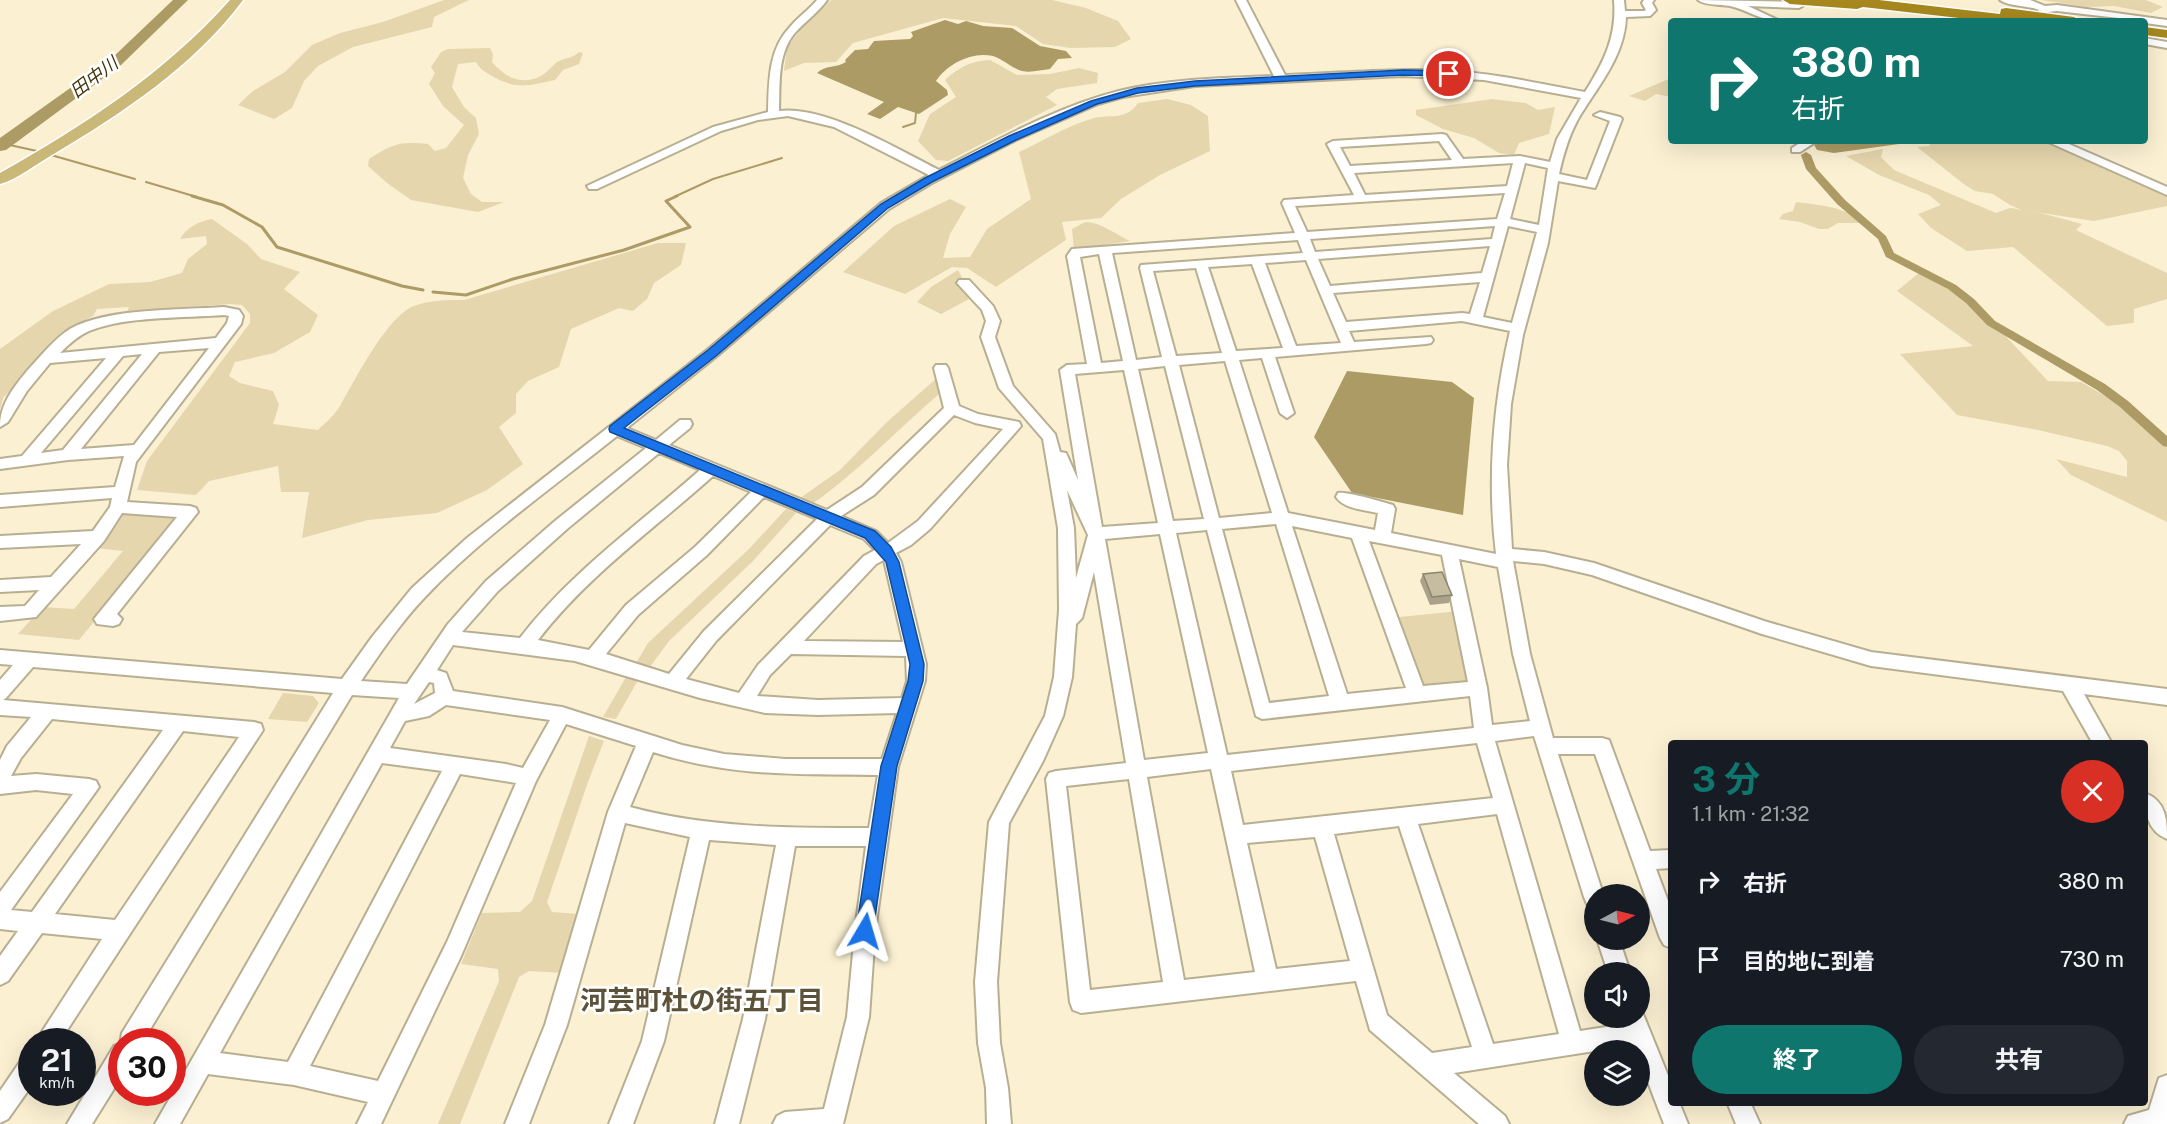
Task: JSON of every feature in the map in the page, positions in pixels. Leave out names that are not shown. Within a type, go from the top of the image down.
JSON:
[{"type":"highway","points":[[1842,0],[1997,18]]},
{"type":"highway","points":[[1908,0],[2050,18]]},
{"type":"highway","points":[[1794,3],[1946,12]]},
{"type":"highway","points":[[2148,31],[2167,34]]},
{"type":"highway","points":[[2148,37],[2167,40]]},
{"type":"main road","points":[[0,179],[96,121],[162,73],[212,29],[237,0]]},
{"type":"street","points":[[773,114],[777,57],[781,46],[791,31],[822,0]]},
{"type":"street","points":[[1241,0],[1281,79]]},
{"type":"street","points":[[1590,884],[1543,737],[1520,640],[1505,559],[1500,488],[1501,429],[1517,328],[1544,230],[1553,171],[1569,126],[1604,72],[1618,40],[1622,14],[1618,0]]},
{"type":"street","points":[[1622,14],[1639,15],[1650,12],[1651,8],[1647,3],[1649,0]]},
{"type":"street","points":[[1703,0],[1727,2],[1766,18]]},
{"type":"street","points":[[2005,0],[2031,3],[2043,11],[2057,8],[2130,18]]},
{"type":"street","points":[[1739,7],[1746,3],[1794,3]]},
{"type":"street","points":[[2148,20],[2167,23]]},
{"type":"street","points":[[2148,42],[2167,45]]},
{"type":"street","points":[[138,1028],[347,687],[396,619],[434,577],[473,542],[712,353],[885,206],[939,175],[1012,138],[1094,102],[1122,94],[1174,85],[1403,73],[1449,74],[1484,77],[1588,96]]},
{"type":"street","points":[[593,186],[717,129],[773,114],[798,115],[838,124],[939,175]]},
{"type":"street","points":[[1347,170],[1520,159],[1591,185],[1616,119],[1600,115]]},
{"type":"street","points":[[1361,198],[1333,144],[1442,137],[1459,162]]},
{"type":"street","points":[[1796,150],[1805,144]]},
{"type":"street","points":[[2059,144],[2167,191]]},
{"type":"street","points":[[1476,319],[1520,159]]},
{"type":"street","points":[[1349,346],[1288,203],[1512,189]]},
{"type":"street","points":[[1095,367],[1073,256],[1077,252],[1504,222],[1544,230]]},
{"type":"street","points":[[1478,688],[1262,711],[1211,524],[1146,268],[1497,243]]},
{"type":"street","points":[[1105,251],[1165,528],[1268,980]]},
{"type":"street","points":[[1257,260],[1291,351]]},
{"type":"street","points":[[1201,264],[1340,702]]},
{"type":"street","points":[[1326,290],[1487,277]]},
{"type":"street","points":[[964,283],[988,309],[993,321],[988,337],[1006,388],[1050,438],[1096,534],[1076,610],[1067,634]]},
{"type":"street","points":[[0,422],[10,411],[17,394],[74,333],[97,324],[228,311],[234,313],[236,320],[129,461],[119,499],[98,537],[30,612],[0,614]]},
{"type":"street","points":[[1342,327],[1462,317],[1517,328]]},
{"type":"street","points":[[1175,991],[1067,370],[1426,340]]},
{"type":"street","points":[[48,359],[220,342]]},
{"type":"street","points":[[68,455],[154,349]]},
{"type":"street","points":[[28,459],[118,353]]},
{"type":"street","points":[[1267,353],[1287,413]]},
{"type":"street","points":[[941,368],[952,409]]},
{"type":"street","points":[[672,682],[710,636],[812,536],[827,518],[868,491],[952,409]]},
{"type":"street","points":[[744,700],[764,670],[870,560],[905,541],[924,525],[1014,426],[975,418],[952,409]]},
{"type":"street","points":[[167,1124],[412,692],[448,637],[492,586],[561,525],[685,424]]},
{"type":"street","points":[[615,429],[870,535],[886,550],[893,562],[917,664],[916,681],[889,766],[865,931],[858,1017],[833,1122],[785,1124]]},
{"type":"street","points":[[999,1124],[998,1088],[989,1042],[986,982],[999,822],[1036,755],[1054,716],[1063,677],[1067,634],[1065,528],[1050,438]]},
{"type":"street","points":[[0,464],[28,459],[138,450]]},
{"type":"street","points":[[524,646],[543,619],[567,595],[711,470]]},
{"type":"street","points":[[594,658],[632,610],[701,551],[761,490]]},
{"type":"street","points":[[0,501],[74,494],[119,499],[190,512],[103,619],[113,620]]},
{"type":"street","points":[[1344,497],[1357,504],[1387,509],[1382,537]]},
{"type":"street","points":[[1096,534],[1282,518],[1449,551],[1505,559],[1544,558],[1594,569],[1773,630],[1871,660],[2167,697]]},
{"type":"street","points":[[1358,532],[1417,694]]},
{"type":"street","points":[[0,542],[59,537],[98,537]]},
{"type":"street","points":[[1449,551],[1478,688],[1484,734],[1572,1042]]},
{"type":"street","points":[[0,586],[57,583]]},
{"type":"street","points":[[448,637],[524,646],[594,658],[713,696],[766,705],[818,707],[907,705]]},
{"type":"street","points":[[786,646],[875,650],[914,649]]},
{"type":"street","points":[[0,657],[412,692]]},
{"type":"street","points":[[0,693],[30,658]]},
{"type":"street","points":[[400,714],[423,711],[443,697],[445,688],[441,678],[424,673]]},
{"type":"street","points":[[2068,684],[2101,740]]},
{"type":"street","points":[[443,697],[562,715],[692,756],[740,764],[889,766]]},
{"type":"street","points":[[0,706],[254,730],[56,1028]]},
{"type":"street","points":[[0,779],[14,752],[47,712]]},
{"type":"street","points":[[369,1124],[454,949],[528,778],[562,715]]},
{"type":"street","points":[[0,974],[178,724]]},
{"type":"street","points":[[1363,970],[1081,1002],[1056,779],[1484,734],[1543,737],[1602,746],[1668,930]]},
{"type":"street","points":[[517,1124],[556,1024],[618,812],[647,743]]},
{"type":"street","points":[[378,754],[506,772],[528,778]]},
{"type":"street","points":[[294,1074],[454,765]]},
{"type":"street","points":[[0,786],[36,782],[89,787],[0,909]]},
{"type":"street","points":[[1236,835],[1504,805]]},
{"type":"street","points":[[2148,806],[2167,830]]},
{"type":"street","points":[[618,812],[669,826],[701,831],[788,837],[877,837]]},
{"type":"street","points":[[1406,817],[1486,1056]]},
{"type":"street","points":[[1322,827],[1378,1022],[1497,1124]]},
{"type":"street","points":[[621,1124],[653,1041],[701,831]]},
{"type":"street","points":[[727,1124],[754,1019],[788,837]]},
{"type":"street","points":[[1642,860],[1668,859]]},
{"type":"street","points":[[0,919],[120,931]]},
{"type":"street","points":[[1430,1065],[1572,1042],[1625,1028]]},
{"type":"street","points":[[1637,1028],[1668,1104]]},
{"type":"street","points":[[202,1062],[294,1074],[384,1094]]},
{"type":"street","points":[[79,1124],[108,1077]]},
{"type":"street","points":[[0,1111],[18,1085]]},
{"type":"street","points":[[2154,1121],[2167,1086]]},
{"type":"street","points":[[1669,1106],[1676,1124]]},
{"type":"street","points":[[1740,1106],[1748,1124]]},
{"type":"shaded area","points":[[444,0],[469,0],[434,17],[432,27],[353,47],[318,66],[304,81],[292,108],[274,119],[238,105],[253,91],[285,72],[312,45],[340,33],[383,22]]},
{"type":"shaded area","points":[[831,0],[1052,0],[1086,8],[1118,21],[1131,39],[1115,47],[1071,48],[1043,44],[1016,26],[943,18],[853,43],[836,62],[804,63],[784,71],[787,48],[803,26]]},
{"type":"shaded area","points":[[2041,0],[2146,0],[2163,7],[2151,13],[2114,6],[2087,7]]},
{"type":"shaded area","points":[[945,20],[958,24],[966,21],[983,26],[1012,28],[1040,46],[1066,51],[1072,58],[1058,59],[1050,69],[1029,72],[1018,70],[993,56],[969,57],[953,64],[936,81],[947,90],[948,95],[919,114],[898,107],[880,119],[867,114],[884,102],[817,73],[846,62],[845,60],[855,50],[868,49],[874,41],[910,39],[913,36],[911,32]]},
{"type":"shaded area","points":[[490,48],[493,54],[492,62],[508,76],[520,80],[541,76],[559,61],[579,52],[583,53],[579,64],[563,70],[555,80],[529,85],[515,85],[499,80],[484,71],[476,62],[458,64],[452,87],[464,107],[476,118],[479,134],[468,155],[463,178],[471,194],[482,202],[504,202],[478,212],[411,200],[368,166],[369,159],[390,147],[403,143],[428,144],[435,151],[446,148],[464,125],[443,106],[429,84],[435,73],[431,67],[441,52],[448,49]]},
{"type":"shaded area","points":[[990,60],[1017,75],[1050,74],[1079,68],[1098,73],[1097,83],[1057,89],[1046,97],[1057,105],[948,161],[936,160],[918,141],[930,114],[956,97],[945,80],[966,66]]},
{"type":"shaded area","points":[[1668,79],[1668,96],[1656,94],[1645,101],[1629,96]]},
{"type":"shaded area","points":[[1167,99],[1191,105],[1208,116],[1210,151],[1160,175],[1121,199],[1101,218],[1062,222],[1066,240],[996,287],[967,268],[952,267],[905,294],[843,272],[894,226],[950,199],[966,207],[950,234],[943,258],[970,257],[987,229],[1031,199],[1019,152],[1082,122],[1098,117],[1128,113],[1138,103]]},
{"type":"shaded area","points":[[1492,99],[1526,103],[1538,110],[1555,107],[1549,134],[1519,143],[1514,155],[1499,153],[1474,138],[1443,129],[1416,115],[1416,110]]},
{"type":"shaded area","points":[[1814,144],[1899,144],[1834,153],[1817,150]]},
{"type":"shaded area","points":[[1930,144],[2055,144],[2167,195],[2167,206],[2094,221],[2022,210],[1993,194],[1975,191],[1965,185],[1917,147]]},
{"type":"shaded area","points":[[1883,149],[1881,157],[1894,170],[1996,213],[2010,208],[2037,212],[2082,224],[2076,230],[2167,273],[2167,299],[2134,309],[2134,323],[2107,326],[2013,247],[1967,251],[1931,228],[1918,214],[1941,205],[1929,195],[1879,175],[1846,156]]},
{"type":"shaded area","points":[[1796,202],[1840,210],[1855,217],[1860,223],[1838,223],[1828,229],[1819,229],[1800,222],[1779,219],[1783,214],[1793,211]]},
{"type":"shaded area","points":[[212,219],[247,244],[261,259],[300,272],[284,289],[318,315],[310,332],[274,353],[235,362],[229,376],[240,383],[273,391],[279,405],[273,424],[318,430],[338,409],[382,336],[393,322],[414,306],[432,301],[464,300],[658,243],[686,243],[681,265],[654,283],[647,299],[633,311],[619,308],[571,329],[559,367],[528,381],[516,394],[516,413],[499,427],[523,464],[487,490],[437,513],[368,520],[302,538],[309,492],[281,492],[278,466],[209,481],[196,495],[137,490],[147,461],[250,323],[250,314],[242,305],[127,312],[129,307],[97,309],[93,316],[64,331],[3,398],[0,410],[0,349],[53,311],[109,284],[150,282],[182,273],[188,259],[207,244],[206,236],[180,239],[193,226]]},
{"type":"shaded area","points":[[1085,222],[1102,226],[1130,241],[1074,250],[1072,229]]},
{"type":"shaded area","points":[[958,270],[973,297],[941,314],[917,302],[931,287]]},
{"type":"shaded area","points":[[1920,272],[1980,309],[2048,381],[2081,382],[2119,404],[2167,448],[2167,522],[2071,475],[2056,459],[2127,477],[2127,461],[2119,451],[2107,446],[2038,430],[1957,415],[1900,354],[1973,346],[1897,291]]},
{"type":"shaded area","points":[[1347,371],[1452,382],[1474,398],[1463,515],[1352,493],[1314,437]]},
{"type":"shaded area","points":[[938,377],[940,393],[859,466],[808,507],[796,501],[840,470],[887,422]]},
{"type":"shaded area","points":[[786,509],[796,513],[753,561],[669,641],[647,671],[633,668],[648,643],[749,549]]},
{"type":"shaded area","points":[[129,512],[175,516],[176,522],[79,640],[18,634],[43,607],[74,609],[123,551],[95,548],[120,515]]},
{"type":"shaded area","points":[[1459,611],[1476,687],[1418,693],[1390,618]]},
{"type":"shaded area","points":[[626,677],[638,680],[616,719],[603,717]]},
{"type":"shaded area","points":[[283,693],[313,696],[319,703],[307,722],[268,719]]},
{"type":"shaded area","points":[[589,736],[604,741],[547,902],[552,912],[579,914],[563,973],[529,971],[519,977],[460,1124],[438,1124],[499,981],[498,969],[461,964],[482,913],[520,912],[532,901]]},
{"type":"building","points":[[1442,572],[1452,595],[1432,597],[1423,574]]},
{"type":"waterway","name":"田中川","points":[[0,146],[116,62],[181,0]]},
{"type":"waterway","points":[[903,127],[915,123],[916,113]]},
{"type":"waterway","points":[[5,144],[37,151]]},
{"type":"waterway","points":[[51,155],[135,179]]},
{"type":"waterway","points":[[1806,155],[1816,175],[1841,202],[1882,238],[1890,255],[1952,287],[1970,301],[1991,323],[2101,387],[2124,404],[2167,443]]},
{"type":"waterway","points":[[674,197],[713,179],[782,158]]},
{"type":"waterway","points":[[146,182],[197,197]]},
{"type":"waterway","points":[[192,196],[223,205],[262,227],[277,247],[402,286],[423,290]]},
{"type":"waterway","points":[[433,292],[466,295],[513,279],[624,250],[690,227],[666,201],[677,196]]},
{"type":"district","name":"河芸町杜の街五丁目","points":[[702,1000]]},
{"type":"route","points":[[865,931],[889,766],[916,681],[917,664],[913,642],[893,562],[886,550],[870,535],[615,429],[712,353],[885,206],[928,180],[1012,138],[1094,102],[1137,90],[1195,83],[1403,73],[1449,74]]}]
